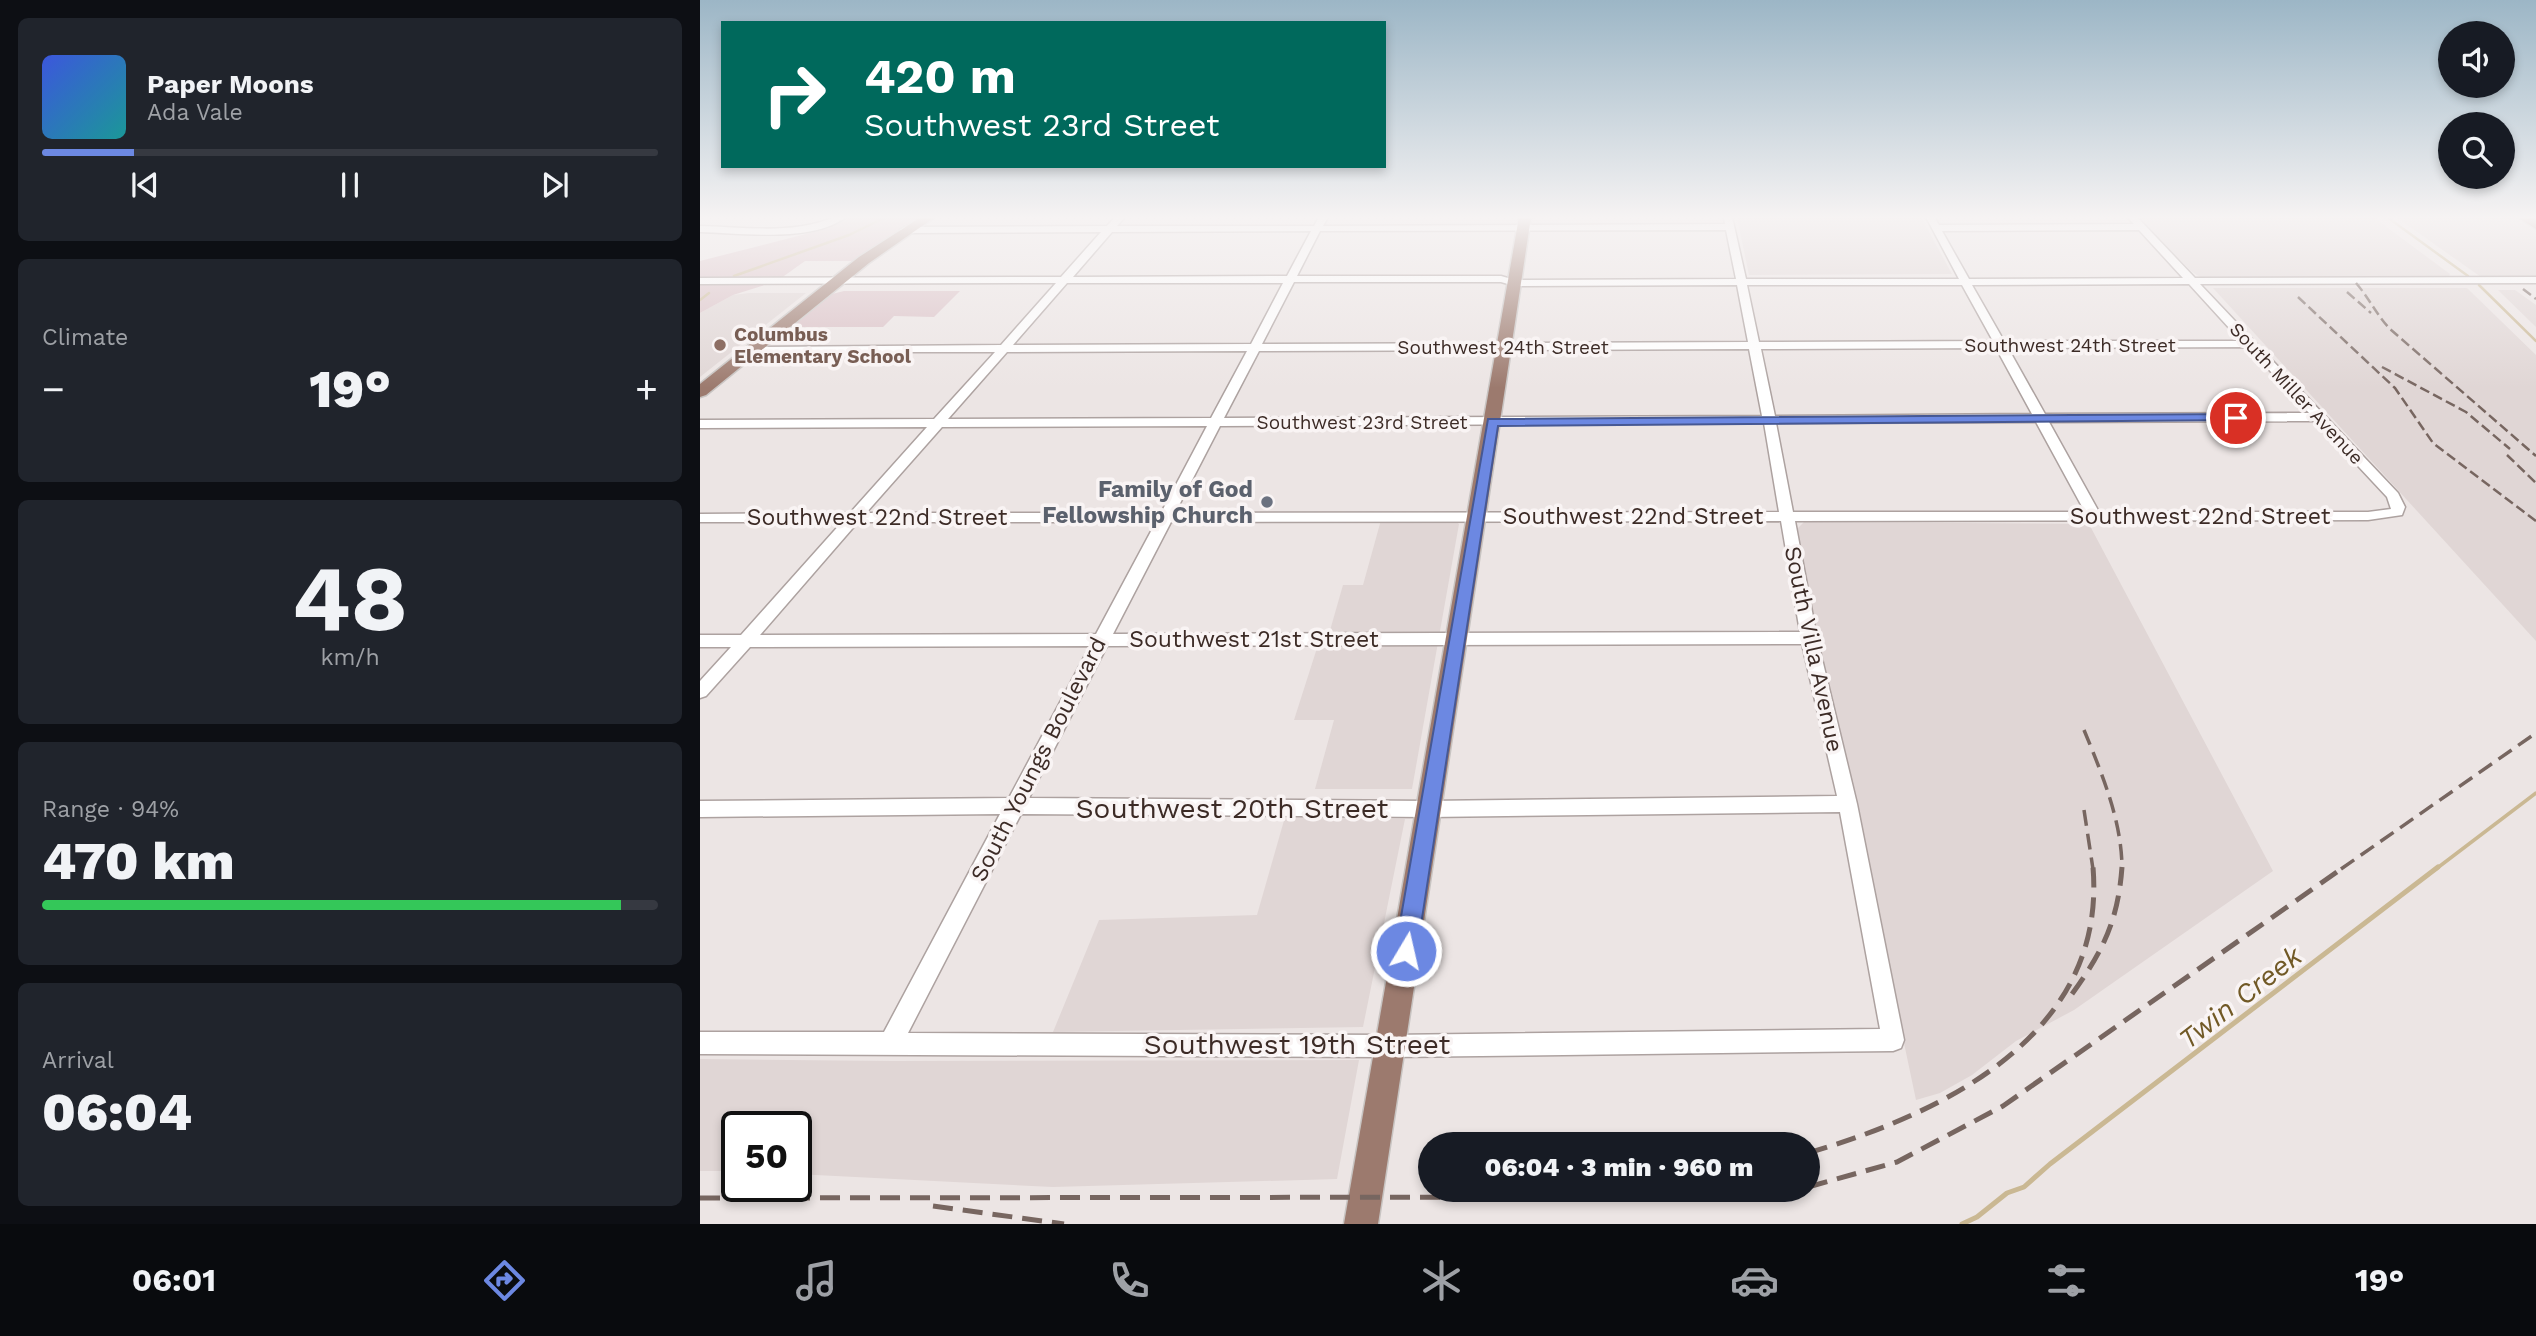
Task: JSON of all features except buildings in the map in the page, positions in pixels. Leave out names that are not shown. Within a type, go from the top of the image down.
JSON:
[{"type":"main road","points":[[700,392],[847,274]]},
{"type":"main road","points":[[1361,1224],[1516,274]]},
{"type":"street","points":[[700,692],[1070,274]]},
{"type":"street","name":"South Youngs Boulevard","points":[[891,1042],[1292,274]]},
{"type":"street","name":"South Villa Avenue","points":[[1739,274],[1755,345],[1809,638],[1848,804],[1893,1040]]},
{"type":"street","points":[[1962,274],[2095,517]]},
{"type":"street","name":"South Miller Avenue","points":[[2187,274],[2393,496],[2398,507],[2397,512]]},
{"type":"street","points":[[700,281],[834,284],[1287,283],[1500,287],[1515,283],[2536,280]]},
{"type":"street","points":[[700,288],[834,284]]},
{"type":"street","name":"Southwest 24th Street","points":[[753,349],[2253,344]]},
{"type":"street","name":"Southwest 23rd Street","points":[[700,424],[2319,417]]},
{"type":"street","name":"Southwest 22nd Street","points":[[700,518],[1786,515],[2095,517],[2368,516],[2397,512]]},
{"type":"street","name":"Southwest 21st Street","points":[[700,641],[1809,638]]},
{"type":"street","name":"Southwest 20th Street","points":[[700,809],[1014,806],[1429,809],[1848,804]]},
{"type":"street","name":"Southwest 19th Street","points":[[700,1043],[1390,1046],[1893,1040]]},
{"type":"shaded area","points":[[700,274],[787,274],[777,281],[733,295],[700,313]]},
{"type":"shaded area","points":[[1749,274],[1928,274],[1749,275]]},
{"type":"shaded area","points":[[2196,274],[2450,274],[2448,278],[2200,277]]},
{"type":"shaded area","points":[[2477,274],[2536,274],[2536,277],[2481,277]]},
{"type":"shaded area","points":[[2213,288],[2467,288],[2536,355],[2536,641]]},
{"type":"shaded area","points":[[2498,290],[2515,290],[2536,305],[2536,327]]},
{"type":"shaded area","points":[[844,291],[960,291],[934,317],[894,316],[883,327],[792,327],[832,294]]},
{"type":"shaded area","name":"Columbus Elementary School","points":[[806,293],[700,377],[700,313],[733,295]]},
{"type":"shaded area","points":[[1381,520],[1455,521],[1459,524],[1412,789],[1315,789],[1334,720],[1294,720],[1317,648],[1325,648],[1343,585],[1363,585]]},
{"type":"shaded area","points":[[1804,522],[2089,524],[2273,871],[2074,1010],[2016,1041],[1972,1075],[1940,1093],[1916,1100],[1796,530]]},
{"type":"shaded area","points":[[1285,817],[1405,819],[1363,1027],[1053,1032],[1099,920],[1257,915]]},
{"type":"shaded area","points":[[700,1059],[1359,1060],[1337,1179],[1053,1187],[812,1175],[812,1111],[721,1111],[721,1171],[700,1171]]},
{"type":"waterway","points":[[734,276],[739,274]]},
{"type":"waterway","name":"Twin Creek","points":[[2479,285],[2536,341]]},
{"type":"waterway","points":[[700,300],[709,293]]},
{"type":"waterway","name":"Twin Creek","points":[[2436,869],[2536,793]]},
{"type":"waterway","name":"Twin Creek","points":[[1962,1224],[1977,1217],[2007,1193],[2024,1187],[2050,1164],[2438,867]]},
{"type":"railway","points":[[2356,283],[2390,329],[2536,456]]},
{"type":"railway","points":[[2523,289],[2536,299]]},
{"type":"railway","points":[[2347,292],[2371,313]]},
{"type":"railway","points":[[2298,297],[2395,388],[2433,443],[2536,521]]},
{"type":"railway","points":[[2382,367],[2466,412],[2510,449]]},
{"type":"railway","points":[[2507,455],[2536,483]]},
{"type":"railway","points":[[2084,730],[2115,816],[2122,868]]},
{"type":"railway","points":[[2341,869],[2536,733]]},
{"type":"railway","points":[[2084,810],[2093,868]]},
{"type":"railway","points":[[1820,1184],[1897,1162],[2003,1106],[2344,867]]},
{"type":"railway","points":[[1820,1149],[1912,1115],[1962,1089],[2007,1058],[2045,1021],[2074,977],[2090,926],[2093,868]]},
{"type":"railway","points":[[2072,994],[2092,964],[2113,920],[2122,868]]},
{"type":"railway","points":[[700,1198],[1418,1197]]},
{"type":"railway","points":[[933,1206],[1064,1224]]},
{"type":"place","name":"Columbus Elementary School","points":[[720,345]]},
{"type":"place","name":"Family of God Fellowship Church","points":[[1267,502]]},
{"type":"route","points":[[1406,951],[1492,422],[1769,418],[2236,418]]}]
